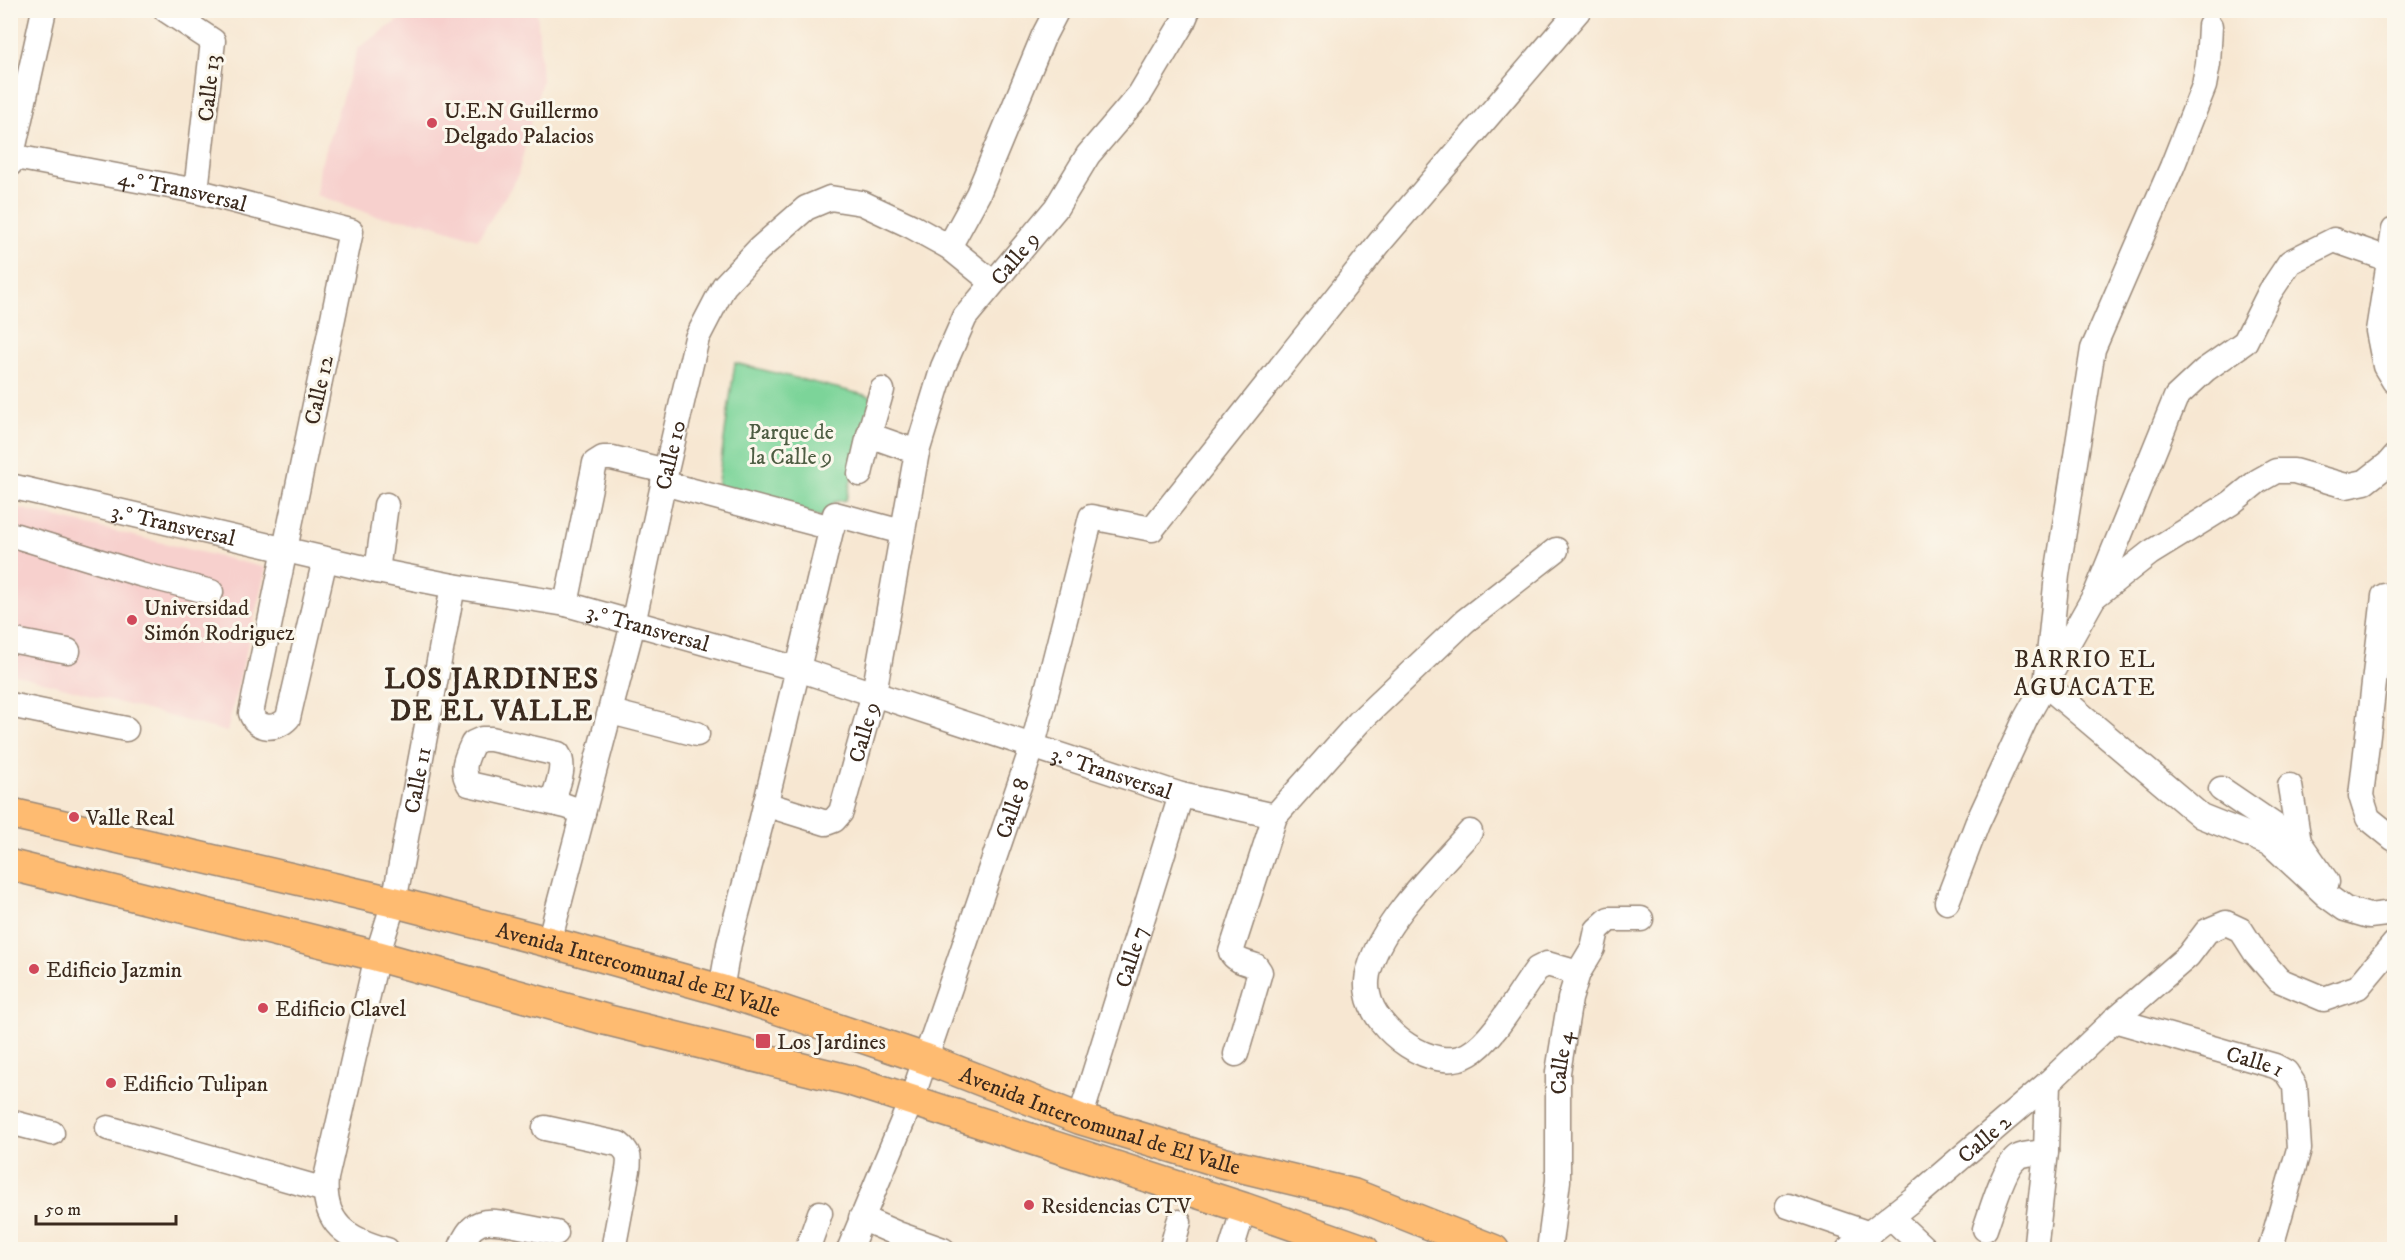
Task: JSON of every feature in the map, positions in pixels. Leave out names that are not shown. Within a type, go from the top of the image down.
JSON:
[{"type":"main road","name":"Avenida Intercomunal de El Valle","points":[[10,813],[394,902],[721,990],[926,1059],[1080,1119],[1224,1163],[1353,1194],[1494,1250]]},
{"type":"main road","name":"Avenida Intercomunal de El Valle","points":[[10,865],[377,956],[607,1020],[849,1080],[1244,1208],[1364,1250]]},
{"type":"street","points":[[11,159],[44,10]]},
{"type":"street","name":"Calle 13","points":[[166,10],[213,41],[196,191]]},
{"type":"street","points":[[949,247],[978,194],[1044,35],[1057,10]]},
{"type":"street","name":"Calle 9","points":[[765,804],[826,823],[834,820],[841,812],[874,693],[917,452],[943,367],[965,317],[1056,208],[1088,155],[1140,94],[1188,10]]},
{"type":"street","name":"Calle 8","points":[[911,1101],[1033,745],[1091,517],[1152,529],[1381,241],[1580,10]]},
{"type":"street","points":[[2046,685],[2057,576],[2093,349],[2172,167],[2204,86],[2210,26]]},
{"type":"street","name":"4.° Transversal","points":[[11,159],[196,191],[351,231]]},
{"type":"street","name":"Calle 10","points":[[549,942],[633,624],[664,477],[697,338],[724,286],[759,249],[806,208],[830,198],[861,204],[911,226],[949,247],[992,282]]},
{"type":"street","points":[[2394,230],[2379,331],[2385,366],[2394,381]]},
{"type":"street","name":"Calle 12","points":[[325,560],[288,718],[275,727],[260,725],[251,713],[351,231]]},
{"type":"street","points":[[1947,902],[1977,824],[2026,718],[2094,597],[2176,397],[2205,370],[2245,342],[2270,292],[2290,262],[2334,240],[2388,259]]},
{"type":"street","points":[[860,474],[882,390]]},
{"type":"street","points":[[869,435],[917,452]]},
{"type":"street","points":[[2094,597],[2150,553],[2231,503],[2258,481],[2276,471],[2295,471],[2346,486],[2365,482],[2394,457]]},
{"type":"street","points":[[566,604],[596,463],[603,458],[612,458],[664,477],[832,528]]},
{"type":"street","name":"3.° Transversal","points":[[10,486],[377,572],[566,604],[798,669],[1181,795],[1275,816]]},
{"type":"street","points":[[377,572],[386,505]]},
{"type":"street","points":[[721,990],[729,944],[835,514],[902,532]]},
{"type":"street","points":[[10,534],[140,574],[211,592]]},
{"type":"street","points":[[1236,1054],[1260,972],[1256,966],[1239,960],[1231,952],[1275,816],[1359,722],[1465,621],[1556,550]]},
{"type":"street","name":"Calle 11","points":[[377,956],[394,902],[453,586]]},
{"type":"street","points":[[2384,596],[2361,796],[2368,818],[2394,839]]},
{"type":"street","points":[[10,640],[68,651]]},
{"type":"street","points":[[2046,685],[2201,816],[2271,844],[2327,896],[2346,909],[2369,916],[2394,914]]},
{"type":"street","points":[[10,705],[126,729]]},
{"type":"street","points":[[611,712],[697,734]]},
{"type":"street","points":[[2290,786],[2298,842]]},
{"type":"street","points":[[2221,789],[2298,842],[2346,909]]},
{"type":"street","name":"Calle 7","points":[[1080,1119],[1181,795]]},
{"type":"street","points":[[552,802],[583,812]]},
{"type":"street","points":[[1470,832],[1404,908],[1376,950],[1369,968],[1368,994],[1375,1013],[1410,1047],[1434,1059],[1457,1059],[1468,1056],[1484,1044],[1537,969],[1547,964],[1578,973]]},
{"type":"street","name":"Calle 4","points":[[1549,1250],[1558,1181],[1558,1072],[1569,999],[1578,973],[1593,948],[1597,930],[1609,919],[1641,919]]},
{"type":"street","name":"Calle 2","points":[[1848,1250],[1891,1217],[2048,1083],[2114,1020],[2187,956],[2207,931],[2226,923],[2241,930],[2255,952],[2279,980],[2324,999],[2358,987],[2394,944]]},
{"type":"street","points":[[377,956],[327,1198],[335,1222],[349,1236],[387,1250]]},
{"type":"street","name":"Calle 1","points":[[2114,1020],[2275,1066],[2286,1072],[2295,1086],[2299,1149],[2270,1250]]},
{"type":"street","points":[[2036,1242],[2046,1152],[2048,1083]]},
{"type":"street","points":[[849,1250],[911,1101]]},
{"type":"street","points":[[10,1122],[52,1133]]},
{"type":"street","points":[[108,1128],[327,1198]]},
{"type":"street","points":[[545,1128],[619,1144],[627,1151],[630,1158],[613,1250]]},
{"type":"street","points":[[1985,1229],[2006,1174],[2013,1163],[2018,1157],[2046,1152]]},
{"type":"street","points":[[1788,1206],[1870,1234]]},
{"type":"street","points":[[1231,1250],[1244,1208]]},
{"type":"street","points":[[807,1250],[820,1213]]},
{"type":"street","points":[[1891,1217],[1926,1250]]},
{"type":"street","points":[[861,1218],[943,1250]]},
{"type":"street","points":[[460,1250],[464,1236],[474,1226],[488,1220],[556,1233]]},
{"type":"street","points":[[1171,1250],[1179,1222]]},
{"type":"shaded area","name":"U.E.N Guillermo Delgado Palacios","points":[[412,11],[537,11],[542,80],[517,178],[478,239],[424,222],[376,216],[317,195],[320,167],[358,48]]},
{"type":"shaded area","name":"Universidad Simón Rodriguez","points":[[10,506],[266,568],[227,732],[11,673]]},
{"type":"green space","name":"Parque de la Calle 9","points":[[735,363],[873,397],[846,500],[834,502],[823,517],[716,495]]},
{"type":"place","name":"U.E.N Guillermo Delgado Palacios","points":[[432,123]]},
{"type":"place","name":"Universidad Simón Rodriguez","points":[[132,620]]},
{"type":"place","name":"Valle Real","points":[[74,817]]},
{"type":"place","name":"Edificio Jazmin","points":[[34,969]]},
{"type":"place","name":"Edificio Clavel","points":[[263,1008]]},
{"type":"place","name":"Los Jardines","points":[[763,1041]]},
{"type":"place","name":"Edificio Tulipan","points":[[111,1083]]},
{"type":"place","name":"Residencias CTV","points":[[1029,1205]]},
{"type":"district","name":"BARRIO EL AGUACATE","points":[[2085,673]]},
{"type":"district","name":"LOS JARDINES DE EL VALLE","points":[[492,694]]}]
